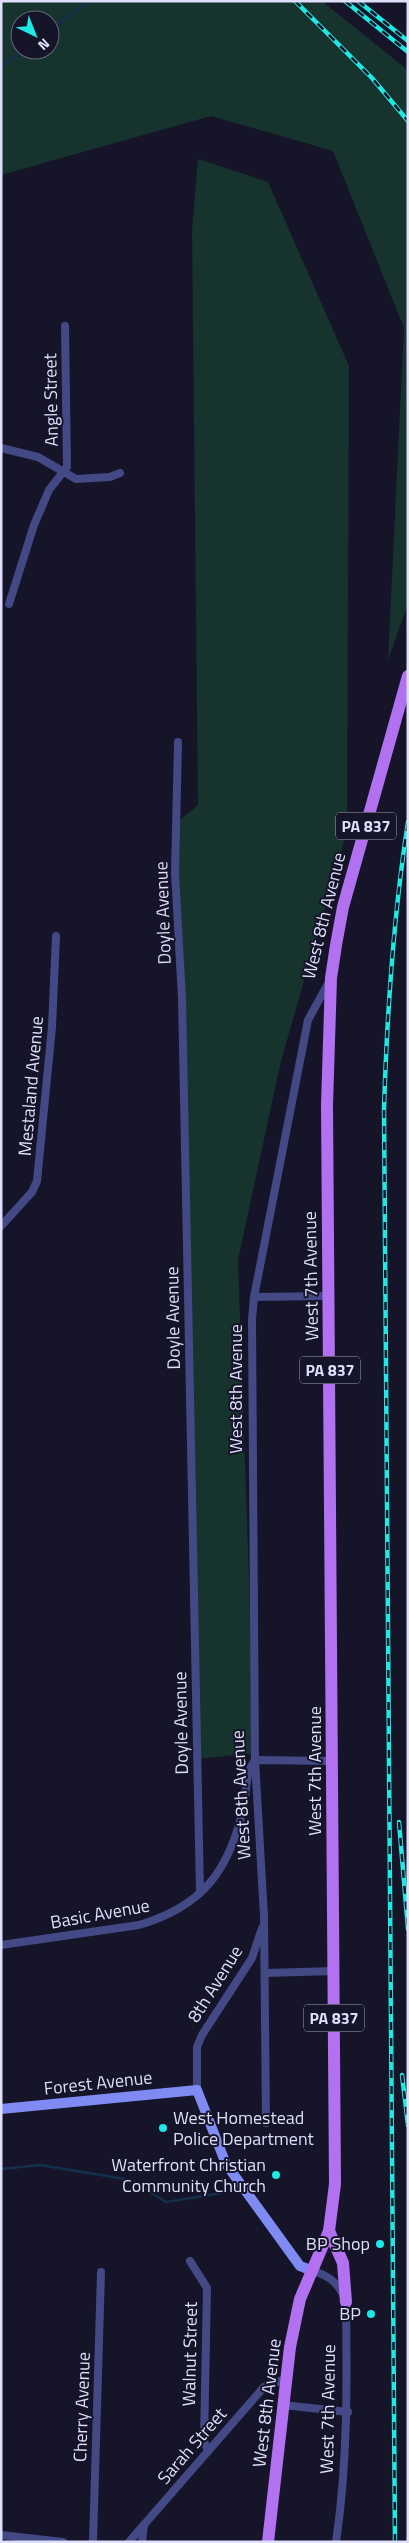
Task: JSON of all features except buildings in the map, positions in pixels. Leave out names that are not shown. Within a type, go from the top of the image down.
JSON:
[{"type":"main road","name":"West 8th Avenue","points":[[331,978],[343,907],[408,676]]},
{"type":"main road","name":"West 7th Avenue","points":[[312,2271],[328,2231],[335,2184],[327,1043],[331,978]]},
{"type":"main road","points":[[328,2231],[343,2263],[346,2302]]},
{"type":"main road","name":"West 8th Avenue","points":[[268,2542],[285,2379],[300,2300],[312,2271]]},
{"type":"street","name":"Angle Street","points":[[65,326],[68,397],[67,467],[65,473]]},
{"type":"street","points":[[1,448],[38,457],[76,479],[110,477],[120,472]]},
{"type":"street","points":[[9,604],[34,525],[49,490],[65,473]]},
{"type":"street","name":"Doyle Avenue","points":[[178,742],[175,873],[182,998],[200,1893]]},
{"type":"street","name":"Mestaland Avenue","points":[[1,1226],[32,1192],[37,1181],[52,1027],[56,936]]},
{"type":"street","name":"West 8th Avenue","points":[[266,2123],[266,1973],[255,1760],[252,1320],[254,1297],[308,1020],[331,978]]},
{"type":"street","points":[[254,1297],[329,1296]]},
{"type":"street","points":[[255,1760],[333,1761]]},
{"type":"street","name":"Basic Avenue","points":[[1,1945],[139,1925],[155,1921],[187,1904],[218,1874],[233,1842],[244,1802],[248,1773],[255,1760]]},
{"type":"street","name":"8th Avenue","points":[[264,1916],[252,1958],[202,2035],[197,2047],[197,2090],[226,2164],[300,2266],[312,2271]]},
{"type":"street","points":[[266,1973],[334,1972]]},
{"type":"street","name":"Forest Avenue","points":[[1,2109],[197,2090]]},
{"type":"street","name":"Walnut Street","points":[[190,2262],[207,2288],[204,2441],[208,2451]]},
{"type":"street","name":"West 7th Avenue","points":[[312,2271],[324,2274],[335,2282],[342,2291],[346,2302],[348,2412],[344,2490],[336,2542]]},
{"type":"street","name":"Cherry Avenue","points":[[93,2542],[100,2272]]},
{"type":"street","name":"Sarah Street","points":[[129,2542],[264,2387],[285,2379]]},
{"type":"street","points":[[283,2405],[348,2412]]},
{"type":"street","points":[[142,2542],[144,2525]]},
{"type":"street","points":[[1,2535],[64,2542]]},
{"type":"green space","points":[[1,1],[322,1],[408,72],[408,604],[388,660],[404,328],[333,151],[211,116],[1,175]]},
{"type":"green space","points":[[198,159],[268,182],[349,366],[347,831],[281,1061],[238,1260],[255,1753],[197,1759],[176,823],[198,805],[192,230]]},
{"type":"waterway","points":[[60,23],[89,1]]},
{"type":"waterway","points":[[1,67],[10,60]]},
{"type":"waterway","points":[[1,2169],[40,2165],[131,2180],[166,2202],[222,2193]]},
{"type":"railway","points":[[295,1],[372,78],[408,121]]},
{"type":"railway","points":[[345,1],[408,52]]},
{"type":"railway","points":[[358,1],[408,41]]},
{"type":"railway","points":[[395,2542],[384,1109],[387,1037],[398,894],[408,822]]},
{"type":"railway","points":[[399,1822],[408,1929]]},
{"type":"railway","points":[[402,2075],[408,2125]]},
{"type":"place","name":"West Homestead Police Department","points":[[163,2128]]},
{"type":"place","name":"Waterfront Christian Community Church","points":[[276,2175]]},
{"type":"place","name":"BP Shop","points":[[380,2244]]},
{"type":"place","name":"BP","points":[[371,2314]]}]
